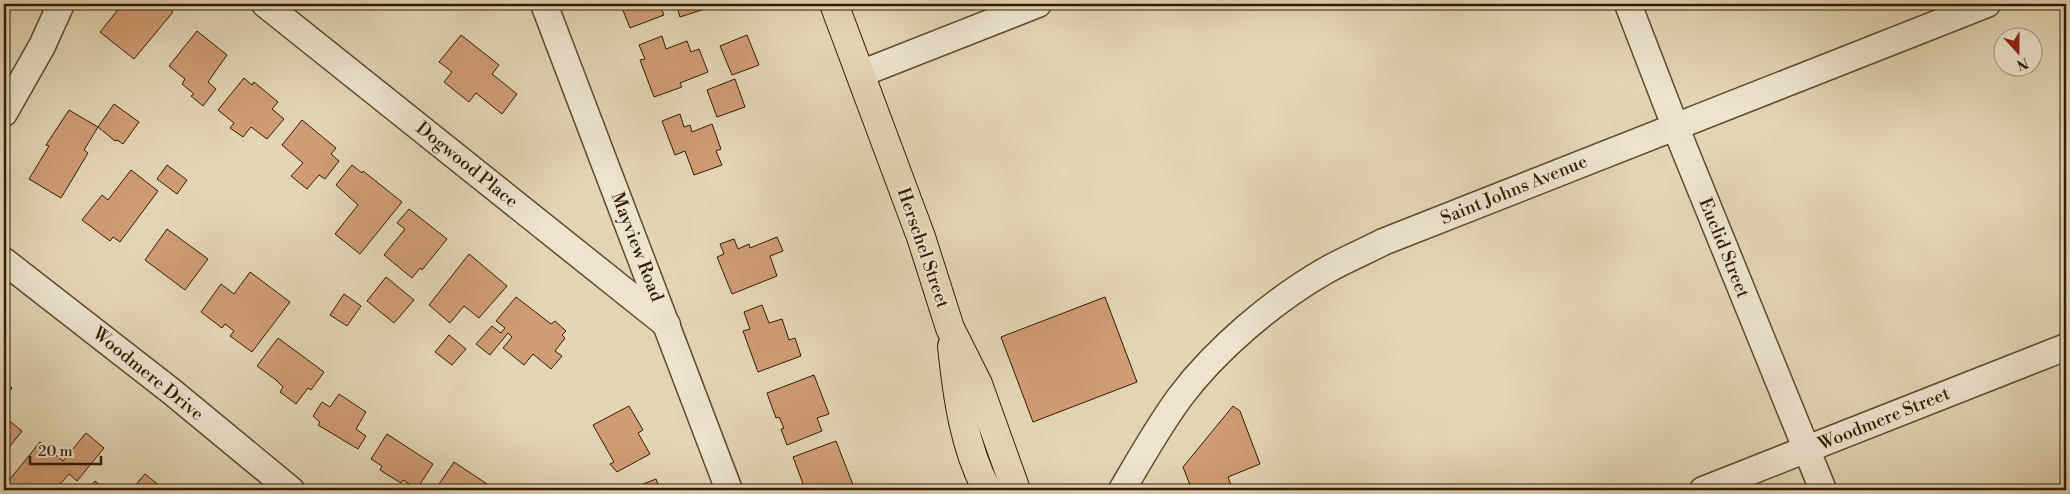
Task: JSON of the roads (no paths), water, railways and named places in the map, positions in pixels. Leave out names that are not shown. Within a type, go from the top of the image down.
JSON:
[{"type":"main road","name":"Herschel Street","points":[[834,4],[921,237],[950,328],[978,384],[1016,490]]},
{"type":"main road","points":[[950,328],[956,388],[968,440],[976,466],[987,490]]},
{"type":"street","points":[[4,113],[42,46],[61,4]]},
{"type":"street","name":"Dogwood Place","points":[[265,4],[668,326]]},
{"type":"street","name":"Mayview Road","points":[[544,4],[729,490]]},
{"type":"street","points":[[860,74],[1038,4]]},
{"type":"street","name":"Euclid Street","points":[[1628,4],[1675,126],[1805,450],[1823,490]]},
{"type":"street","name":"Saint Johns Avenue","points":[[1122,490],[1134,467],[1180,397],[1211,361],[1261,316],[1325,272],[1383,242],[1987,4]]},
{"type":"street","name":"Woodmere Drive","points":[[4,261],[291,490]]},
{"type":"street","name":"Woodmere Street","points":[[1703,490],[2066,347]]}]
